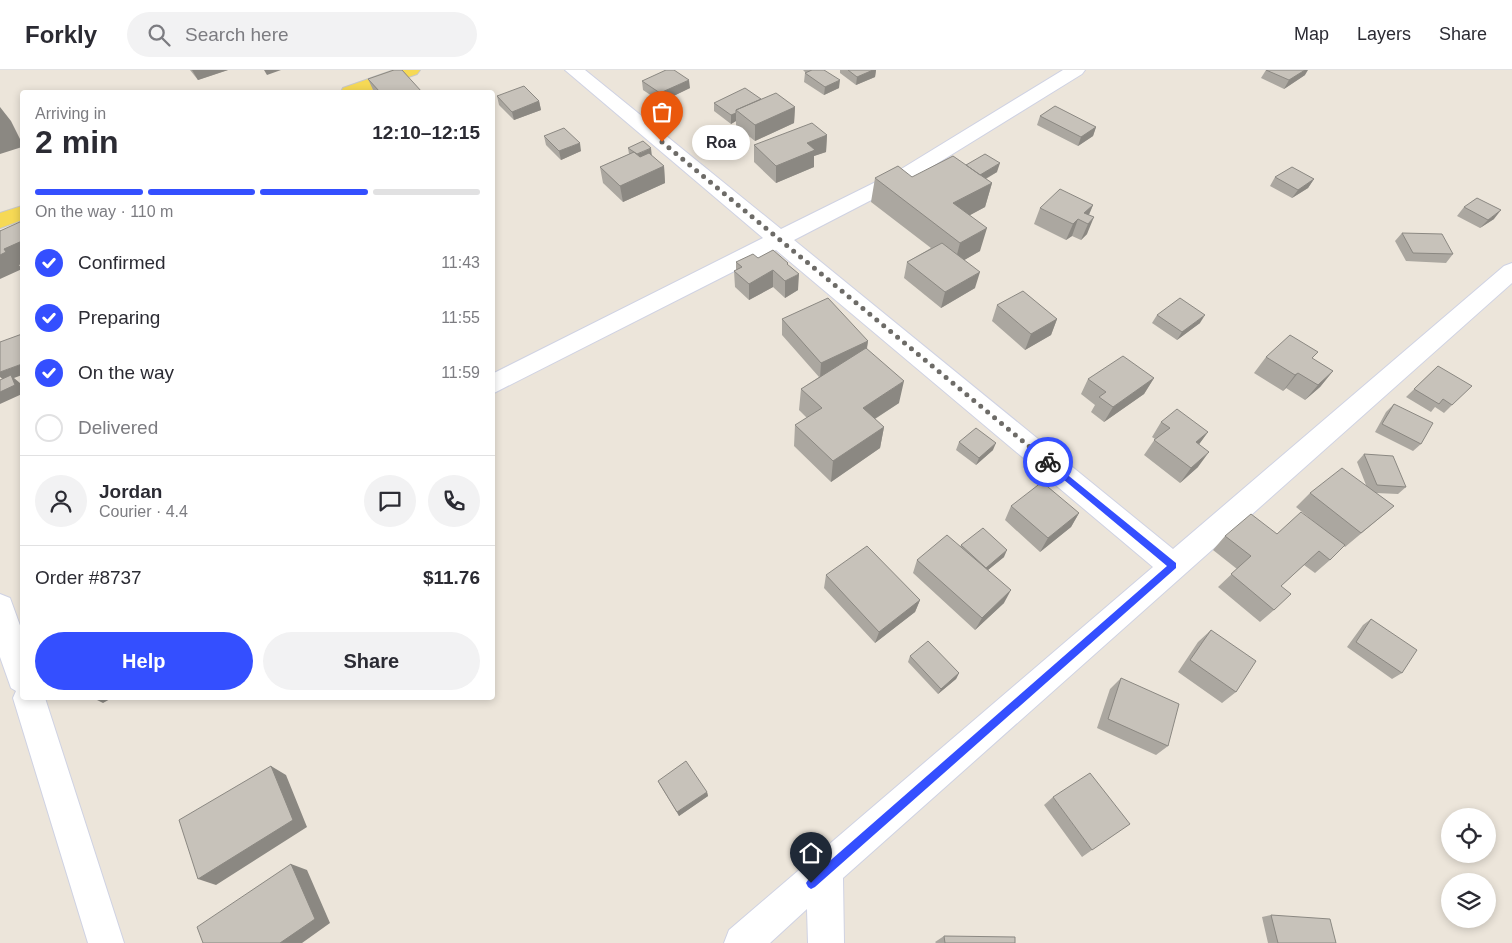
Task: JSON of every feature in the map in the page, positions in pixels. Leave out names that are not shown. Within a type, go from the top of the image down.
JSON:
[{"type":"main road","points":[[356,90],[411,70]]},
{"type":"main road","points":[[0,221],[20,214]]},
{"type":"street","points":[[574,70],[1173,566]]},
{"type":"street","points":[[495,383],[905,176],[1076,70]]},
{"type":"street","points":[[742,943],[1512,271]]},
{"type":"street","points":[[8,626],[20,671]]},
{"type":"street","points":[[30,700],[106,943]]},
{"type":"street","points":[[825,871],[826,943]]},
{"type":"building","points":[[394,70],[402,70],[420,90],[378,90],[368,79]]},
{"type":"building","points":[[666,70],[674,70],[689,80],[660,93],[642,81]]},
{"type":"building","points":[[812,70],[824,70],[840,80],[825,87],[805,73]]},
{"type":"building","points":[[848,70],[873,70],[857,77]]},
{"type":"building","points":[[1266,70],[1305,70],[1289,80]]},
{"type":"building","points":[[524,86],[539,101],[512,112],[497,96]]},
{"type":"building","points":[[745,88],[761,99],[736,110],[736,113],[731,115],[714,103]]},
{"type":"building","points":[[776,93],[795,107],[755,125],[736,110]]},
{"type":"building","points":[[1055,106],[1096,127],[1081,137],[1040,116]]},
{"type":"building","points":[[812,123],[827,135],[807,143],[815,150],[776,166],[754,145]]},
{"type":"building","points":[[564,128],[580,143],[559,151],[544,136]]},
{"type":"building","points":[[643,141],[651,148],[637,154],[628,148]]},
{"type":"building","points":[[634,152],[640,157],[649,153],[664,166],[620,186],[600,167]]},
{"type":"building","points":[[985,154],[1000,163],[980,175],[966,165]]},
{"type":"building","points":[[953,156],[992,183],[953,203],[987,228],[960,243],[875,178],[898,166],[912,177]]},
{"type":"building","points":[[1292,167],[1314,179],[1298,190],[1275,177]]},
{"type":"building","points":[[1060,189],[1093,205],[1084,213],[1094,217],[1088,224],[1078,219],[1073,224],[1040,208]]},
{"type":"building","points":[[1477,198],[1501,210],[1488,220],[1464,207]]},
{"type":"building","points":[[20,222],[20,242],[4,249],[6,252],[0,255],[0,231]]},
{"type":"building","points":[[1402,233],[1442,234],[1453,254],[1413,253]]},
{"type":"building","points":[[942,243],[980,272],[945,292],[907,262]]},
{"type":"building","points":[[773,250],[799,274],[785,281],[773,270],[749,284],[734,271],[742,267],[736,262],[753,254],[758,258]]},
{"type":"building","points":[[1023,291],[1057,319],[1031,334],[997,305]]},
{"type":"building","points":[[828,298],[868,341],[821,363],[782,319]]},
{"type":"building","points":[[1180,298],[1205,315],[1182,332],[1157,315]]},
{"type":"building","points":[[20,335],[20,365],[0,372],[0,342]]},
{"type":"building","points":[[1290,335],[1318,352],[1312,358],[1333,371],[1318,385],[1298,373],[1295,375],[1266,357]]},
{"type":"building","points":[[866,348],[904,381],[863,408],[884,427],[833,461],[795,425],[822,408],[801,389]]},
{"type":"building","points":[[1123,356],[1154,378],[1113,407],[1099,397],[1106,392],[1088,379]]},
{"type":"building","points":[[1438,366],[1472,386],[1452,405],[1443,399],[1439,404],[1414,389]]},
{"type":"building","points":[[11,375],[15,385],[0,392],[0,380]]},
{"type":"building","points":[[1394,404],[1433,423],[1421,444],[1382,424]]},
{"type":"building","points":[[1177,409],[1208,432],[1196,442],[1209,452],[1191,468],[1154,440],[1170,428],[1161,422]]},
{"type":"building","points":[[976,428],[996,443],[979,458],[959,442]]},
{"type":"building","points":[[1364,454],[1393,456],[1406,487],[1377,485]]},
{"type":"building","points":[[1342,468],[1394,506],[1361,533],[1310,493]]},
{"type":"building","points":[[1042,482],[1079,513],[1048,538],[1011,506]]},
{"type":"building","points":[[1301,512],[1345,545],[1330,560],[1319,551],[1281,586],[1291,594],[1274,610],[1231,574],[1251,556],[1225,536],[1251,514],[1277,534]]},
{"type":"building","points":[[983,528],[1007,550],[986,568],[961,545]]},
{"type":"building","points":[[947,535],[1011,590],[982,618],[917,560]]},
{"type":"building","points":[[867,546],[920,600],[879,632],[826,575]]},
{"type":"building","points":[[1371,619],[1417,650],[1402,673],[1356,642]]},
{"type":"building","points":[[1211,630],[1256,661],[1236,692],[1190,660]]},
{"type":"building","points":[[928,641],[959,673],[941,689],[910,656]]},
{"type":"building","points":[[1121,678],[1179,704],[1168,746],[1108,719]]},
{"type":"building","points":[[686,761],[707,792],[677,812],[658,781]]},
{"type":"building","points":[[271,766],[293,820],[198,879],[179,820]]},
{"type":"building","points":[[1090,773],[1130,824],[1092,850],[1053,797]]},
{"type":"building","points":[[291,864],[315,919],[280,943],[203,943],[197,927]]},
{"type":"building","points":[[1271,915],[1330,919],[1336,943],[1278,943]]},
{"type":"building","points":[[944,936],[1015,937],[1015,943],[945,943]]},
{"type":"way so far","points":[[662,142],[1048,462]]},
{"type":"place","name":"Roa","points":[[662,142]]},
{"type":"route","points":[[811,883],[1173,566],[1048,462]]}]
